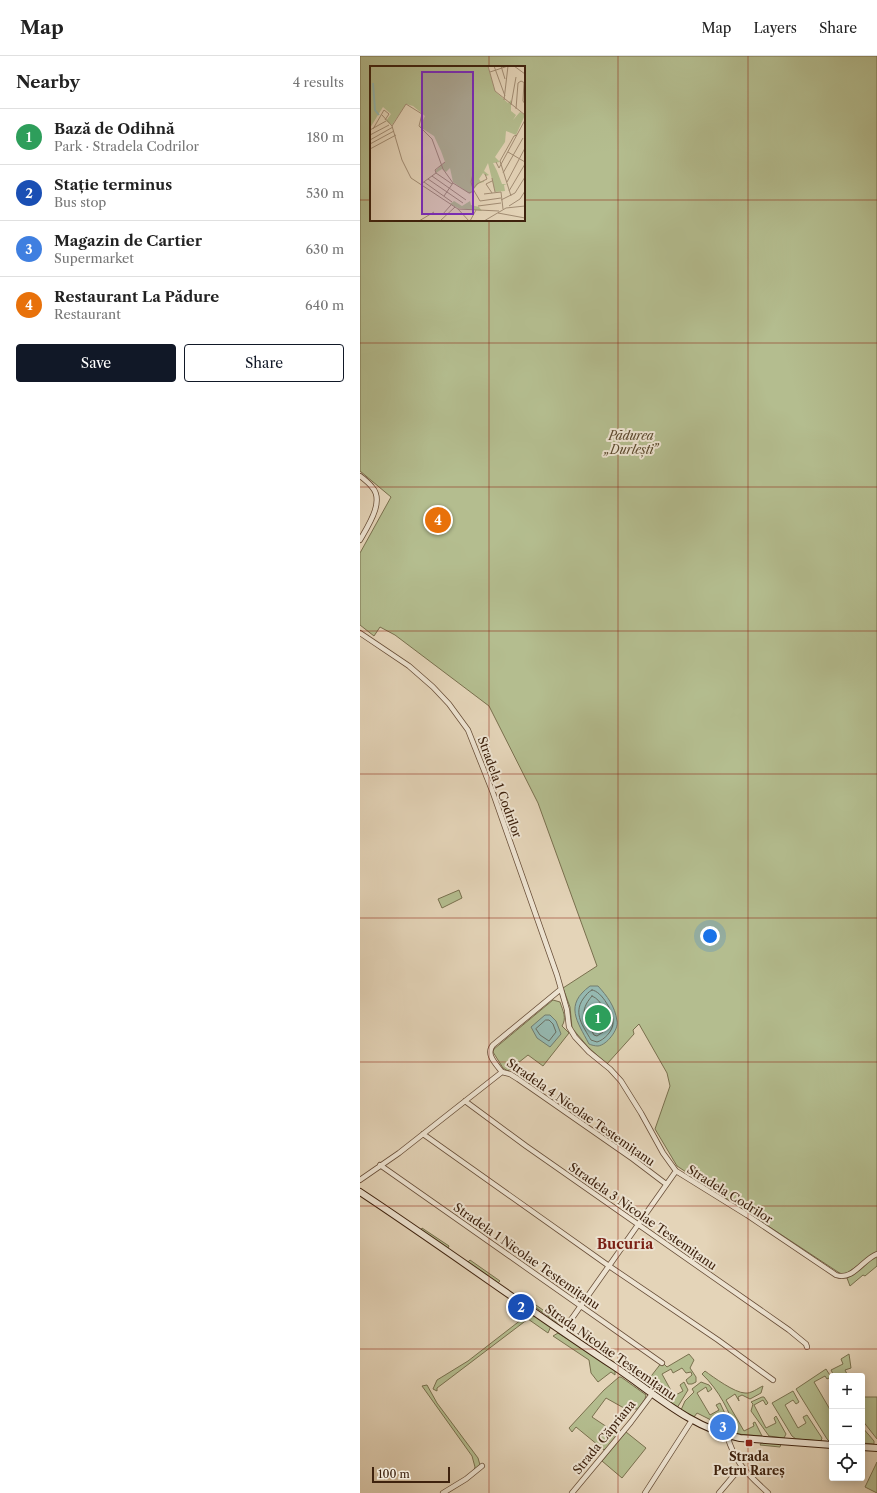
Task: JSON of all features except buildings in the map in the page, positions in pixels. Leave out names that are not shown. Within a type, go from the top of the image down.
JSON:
[{"type":"street","points":[[360,476],[372,486],[377,500],[370,520],[360,540]]},
{"type":"street","name":"Stradela 1 Codrilor","points":[[360,633],[409,666],[433,687],[449,704],[468,730],[493,793],[560,989]]},
{"type":"street","name":"Stradela 4 Nicolae Testemițanu","points":[[560,989],[491,1047],[490,1055],[502,1072],[510,1074],[518,1079],[633,1159],[666,1184]]},
{"type":"street","name":"Stradela Codrilor","points":[[560,989],[568,1010],[569,1027],[571,1032],[589,1052],[610,1069],[621,1081],[663,1153],[676,1171],[836,1275],[841,1277],[849,1275],[877,1254]]},
{"type":"street","points":[[360,1180],[423,1134],[502,1072]]},
{"type":"street","name":"Stradela 3 Nicolae Testemițanu","points":[[465,1101],[520,1142],[789,1330],[806,1344],[807,1347]]},
{"type":"street","points":[[423,1134],[773,1380]]},
{"type":"street","name":"Stradela 1 Nicolae Testemițanu","points":[[380,1165],[662,1363]]},
{"type":"street","points":[[562,1331],[676,1171]]},
{"type":"street","name":"Strada Nicolae Testemițanu","points":[[360,1192],[677,1412],[727,1436],[829,1445]]},
{"type":"street","name":"Strada Căpriana","points":[[572,1493],[631,1422],[652,1394]]},
{"type":"street","points":[[644,1493],[692,1420]]},
{"type":"street","points":[[727,1436],[733,1453],[741,1467],[768,1493]]},
{"type":"street","points":[[865,1447],[877,1448]]},
{"type":"street","points":[[443,1493],[449,1492],[482,1466]]},
{"type":"street","points":[[719,1493],[741,1467]]},
{"type":"green space","name":"Pădurea „Durlești”","points":[[360,56],[877,56],[877,1252],[847,1273],[841,1274],[677,1166],[655,1129],[670,1086],[667,1073],[639,1024],[633,1030],[634,1034],[607,1064],[588,1047],[572,1028],[570,1007],[563,988],[597,966],[538,803],[489,706],[395,635],[380,627],[374,636],[360,625],[360,553],[391,497],[360,471]]},
{"type":"green space","points":[[459,890],[462,898],[442,908],[438,899]]},
{"type":"green space","points":[[553,1000],[560,1002],[564,1017],[562,1026],[569,1033],[543,1066],[528,1055],[508,1071],[503,1068],[493,1052],[494,1049]]},
{"type":"green space","points":[[422,1228],[449,1246],[448,1248],[421,1230]]},
{"type":"green space","points":[[877,1255],[877,1266],[850,1286],[847,1278]]},
{"type":"green space","points":[[470,1260],[500,1281],[498,1283],[468,1262]]},
{"type":"green space","points":[[526,1298],[560,1322],[558,1323],[525,1300]]},
{"type":"green space","points":[[512,1303],[525,1311],[516,1317]]},
{"type":"green space","points":[[526,1316],[529,1319],[532,1316],[535,1316],[551,1326],[548,1333],[528,1319],[437,1388],[437,1391],[433,1389],[437,1380],[468,1361]]},
{"type":"green space","points":[[558,1333],[608,1365],[615,1371],[615,1375],[611,1372],[598,1382],[591,1373],[589,1360],[553,1336]]},
{"type":"green space","points":[[689,1354],[694,1360],[690,1368],[696,1377],[696,1382],[688,1384],[686,1380],[692,1375],[691,1372],[686,1373],[682,1368],[673,1373],[671,1369],[662,1374],[674,1396],[683,1391],[680,1385],[684,1382],[688,1390],[677,1408],[645,1384],[662,1362],[667,1367]]},
{"type":"green space","points":[[849,1354],[851,1368],[845,1370],[846,1373],[832,1373],[831,1370],[843,1364],[841,1359]]},
{"type":"green space","points":[[826,1369],[829,1374],[829,1378],[827,1379],[825,1376],[814,1382],[829,1408],[829,1441],[827,1439],[796,1389]]},
{"type":"green space","points":[[705,1371],[724,1384],[741,1392],[750,1393],[763,1386],[761,1393],[750,1399],[742,1395],[738,1397],[739,1401],[735,1394],[726,1400],[744,1431],[754,1426],[753,1423],[755,1422],[762,1436],[737,1434],[719,1394],[702,1374]]},
{"type":"green space","points":[[619,1377],[646,1395],[638,1409],[633,1409],[631,1412],[606,1398],[592,1417],[619,1435],[604,1450],[576,1427],[572,1432],[569,1428],[604,1390]]},
{"type":"green space","points":[[701,1382],[709,1385],[712,1389],[708,1392],[706,1387],[697,1393],[710,1415],[719,1410],[716,1405],[720,1403],[729,1422],[729,1432],[710,1424],[711,1420],[697,1413],[694,1417],[681,1410],[685,1401],[694,1392],[692,1389]]},
{"type":"green space","points":[[427,1385],[437,1403],[478,1458],[480,1465],[474,1470],[475,1467],[472,1456],[422,1386]]},
{"type":"green space","points":[[793,1391],[799,1402],[796,1404],[793,1400],[785,1405],[798,1428],[806,1423],[803,1417],[807,1415],[822,1438],[821,1441],[796,1439],[792,1436],[772,1403]]},
{"type":"green space","points":[[764,1397],[768,1403],[766,1405],[763,1400],[754,1405],[766,1428],[776,1423],[774,1418],[776,1416],[786,1434],[784,1438],[769,1436],[751,1411],[753,1404],[751,1402]]},
{"type":"green space","points":[[865,1397],[877,1397],[877,1439],[865,1424]]},
{"type":"green space","points":[[865,1430],[874,1441],[874,1444],[865,1443]]},
{"type":"green space","points":[[626,1432],[646,1448],[622,1478],[602,1461]]},
{"type":"green space","points":[[761,1443],[781,1444],[780,1447],[760,1445]]},
{"type":"green space","points":[[877,1462],[877,1493],[865,1487]]},
{"type":"water","points":[[590,986],[598,986],[610,1002],[617,1021],[616,1028],[612,1036],[605,1043],[598,1046],[589,1044],[580,1028],[575,1014],[577,1000]]},
{"type":"water","points":[[545,1015],[550,1015],[556,1021],[561,1034],[550,1047],[537,1038],[531,1027]]},
{"type":"place","name":"Restaurant La Pădure","points":[[438,520]]},
{"type":"place","name":"Bază de Odihnă","points":[[598,1018]]},
{"type":"place","name":"Stație terminus","points":[[521,1307]]},
{"type":"place","name":"Magazin de Cartier","points":[[723,1427]]},
{"type":"place","name":"Strada Petru Rareș","points":[[749,1443]]},
{"type":"district","name":"Bucuria","points":[[625,1244]]}]
